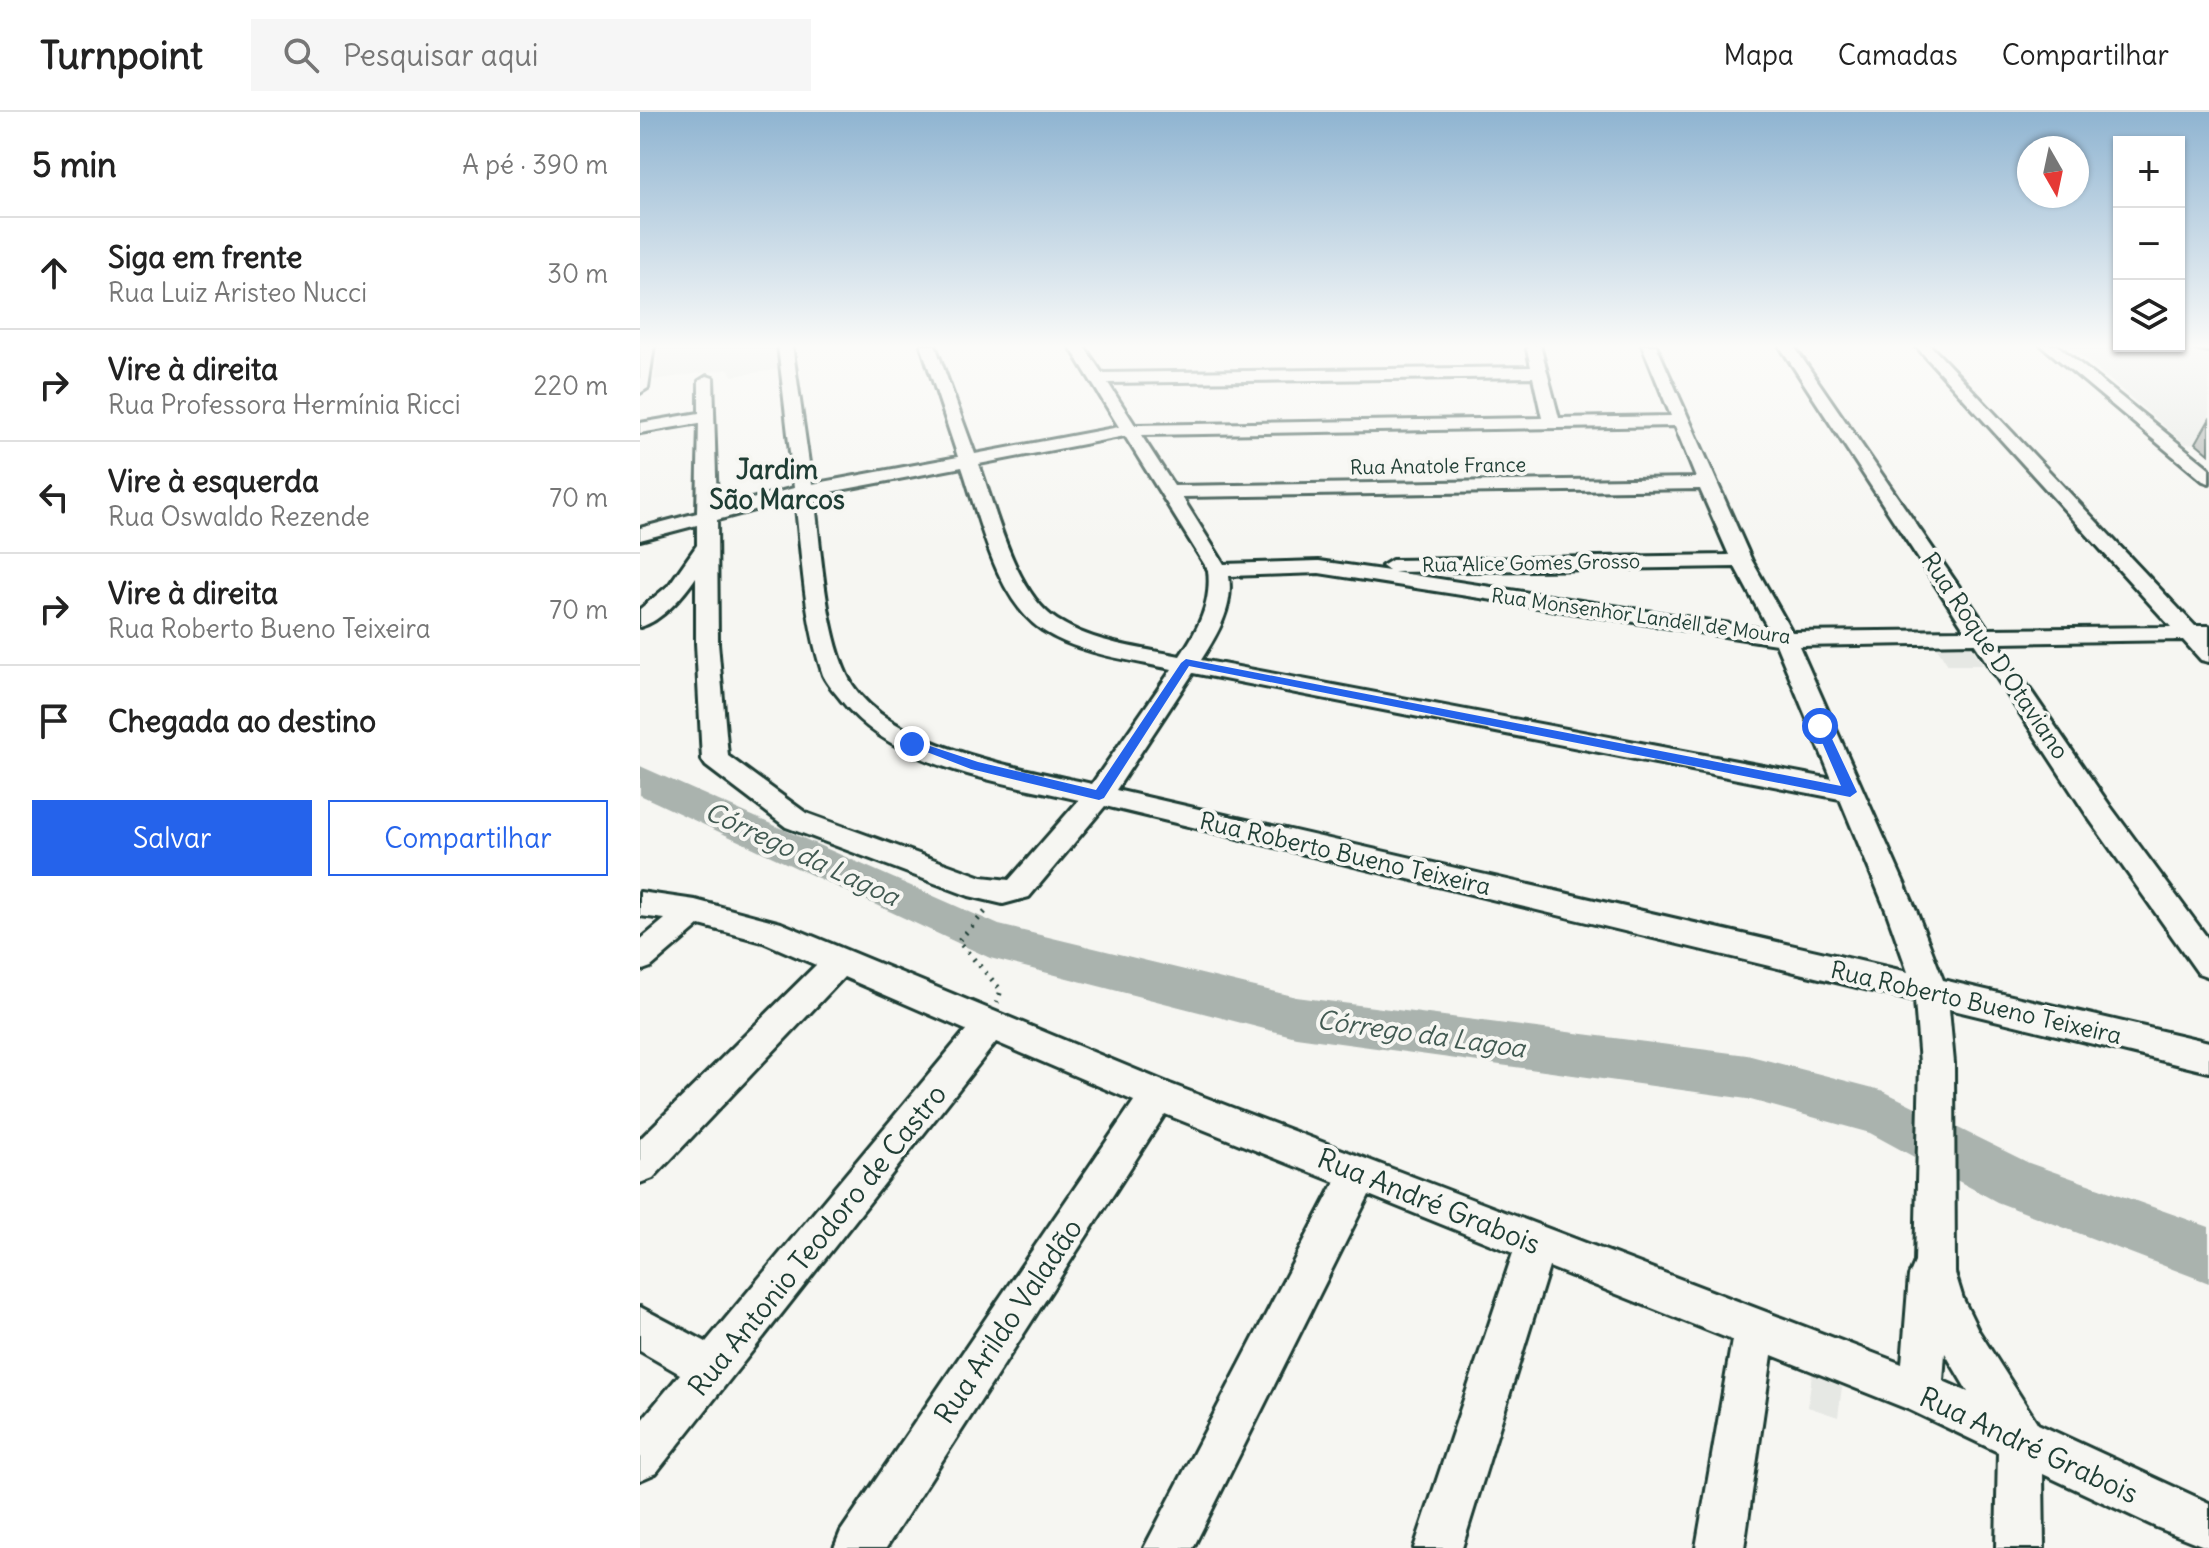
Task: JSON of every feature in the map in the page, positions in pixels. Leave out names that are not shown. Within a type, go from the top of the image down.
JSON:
[{"type":"street","points":[[705,412],[707,643],[715,760],[796,820],[979,888],[1003,893],[1019,889],[1099,795],[1208,632],[1216,611],[1221,590],[1218,570],[1119,412]]},
{"type":"street","name":"Rua Roberto Bueno Teixeira","points":[[794,412],[825,638],[836,678],[865,714],[912,744],[975,766],[2209,1057]]},
{"type":"street","points":[[952,412],[1016,589],[1040,622],[1077,639],[1122,652],[1850,792]]},
{"type":"street","points":[[1549,412],[1552,423]]},
{"type":"street","points":[[1676,412],[1742,561],[1785,639],[1901,910],[1931,993],[1937,1063],[1935,1273],[1944,1305],[1963,1345],[2021,1437],[2020,1548]]},
{"type":"street","name":"Rua Roque D'Otaviano","points":[[1831,412],[2100,813],[2209,964]]},
{"type":"street","points":[[1986,412],[2199,633],[2209,655]]},
{"type":"street","points":[[2134,412],[2209,477]]},
{"type":"street","points":[[640,428],[705,417]]},
{"type":"street","points":[[640,534],[708,530],[805,491],[1130,430],[1680,421]]},
{"type":"street","name":"Rua Anatole France","points":[[1170,492],[1707,483]]},
{"type":"street","points":[[640,620],[677,590],[708,530]]},
{"type":"street","name":"Rua Alice Gomes Grosso","points":[[1319,567],[1742,561]]},
{"type":"street","points":[[1484,563],[1484,594]]},
{"type":"street","name":"Rua Monsenhor Landell de Moura","points":[[1218,570],[1319,567],[1785,639],[2199,633]]},
{"type":"street","name":"Rua André Grabois","points":[[640,904],[695,912],[770,932],[1158,1095],[1921,1393],[2021,1437],[2114,1486],[2209,1527]]},
{"type":"street","points":[[640,958],[695,912]]},
{"type":"street","points":[[640,1165],[840,961]]},
{"type":"street","name":"Rua Antonio Teodoro de Castro","points":[[640,1457],[992,1023]]},
{"type":"street","name":"Rua Arildo Valadão","points":[[858,1548],[1158,1095]]},
{"type":"street","points":[[1168,1548],[1360,1173]]},
{"type":"street","points":[[1921,1393],[1934,1212]]},
{"type":"street","points":[[1438,1548],[1536,1244]]},
{"type":"street","points":[[640,1328],[713,1370]]},
{"type":"street","points":[[1720,1548],[1755,1328]]},
{"type":"path","points":[[988,910],[958,941],[1001,990],[992,1023]]},
{"type":"shaded area","points":[[2148,412],[2209,412],[2209,442],[2185,444]]},
{"type":"shaded area","points":[[1936,646],[1971,646],[1983,665],[1948,665]]},
{"type":"shaded area","points":[[1812,1374],[1842,1387],[1838,1417],[1808,1407]]},
{"type":"waterway","name":"Córrego da Lagoa","points":[[640,779],[990,940],[1296,1017],[1747,1077],[1881,1113],[2016,1184],[2209,1255]]},
{"type":"district","name":"Jardim São Marcos","points":[[777,485]]},
{"type":"route","points":[[912,744],[975,766],[1099,795],[1186,663],[1850,792],[1820,726]]}]
